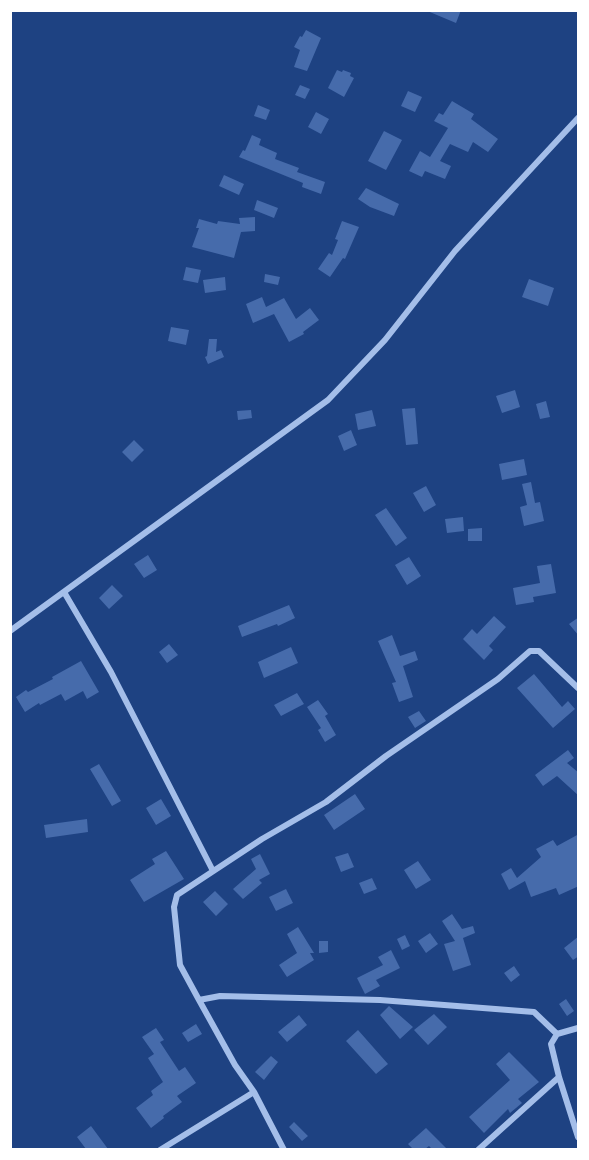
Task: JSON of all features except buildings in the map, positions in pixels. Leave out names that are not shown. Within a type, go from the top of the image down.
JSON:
[{"type":"street","points":[[10,631],[328,400],[385,340],[455,251],[579,118]]},
{"type":"street","points":[[64,592],[111,672],[213,871]]},
{"type":"street","points":[[284,1149],[254,1092],[235,1065],[180,965],[174,907],[177,895],[262,839],[326,802],[386,756],[498,679],[530,651],[539,651],[579,688]]},
{"type":"street","points":[[199,1000],[220,996],[380,1000],[534,1012],[557,1034]]},
{"type":"street","points":[[579,1028],[557,1034],[551,1044],[559,1077],[579,1137]]},
{"type":"street","points":[[478,1149],[559,1077]]},
{"type":"street","points":[[160,1149],[254,1092]]}]
